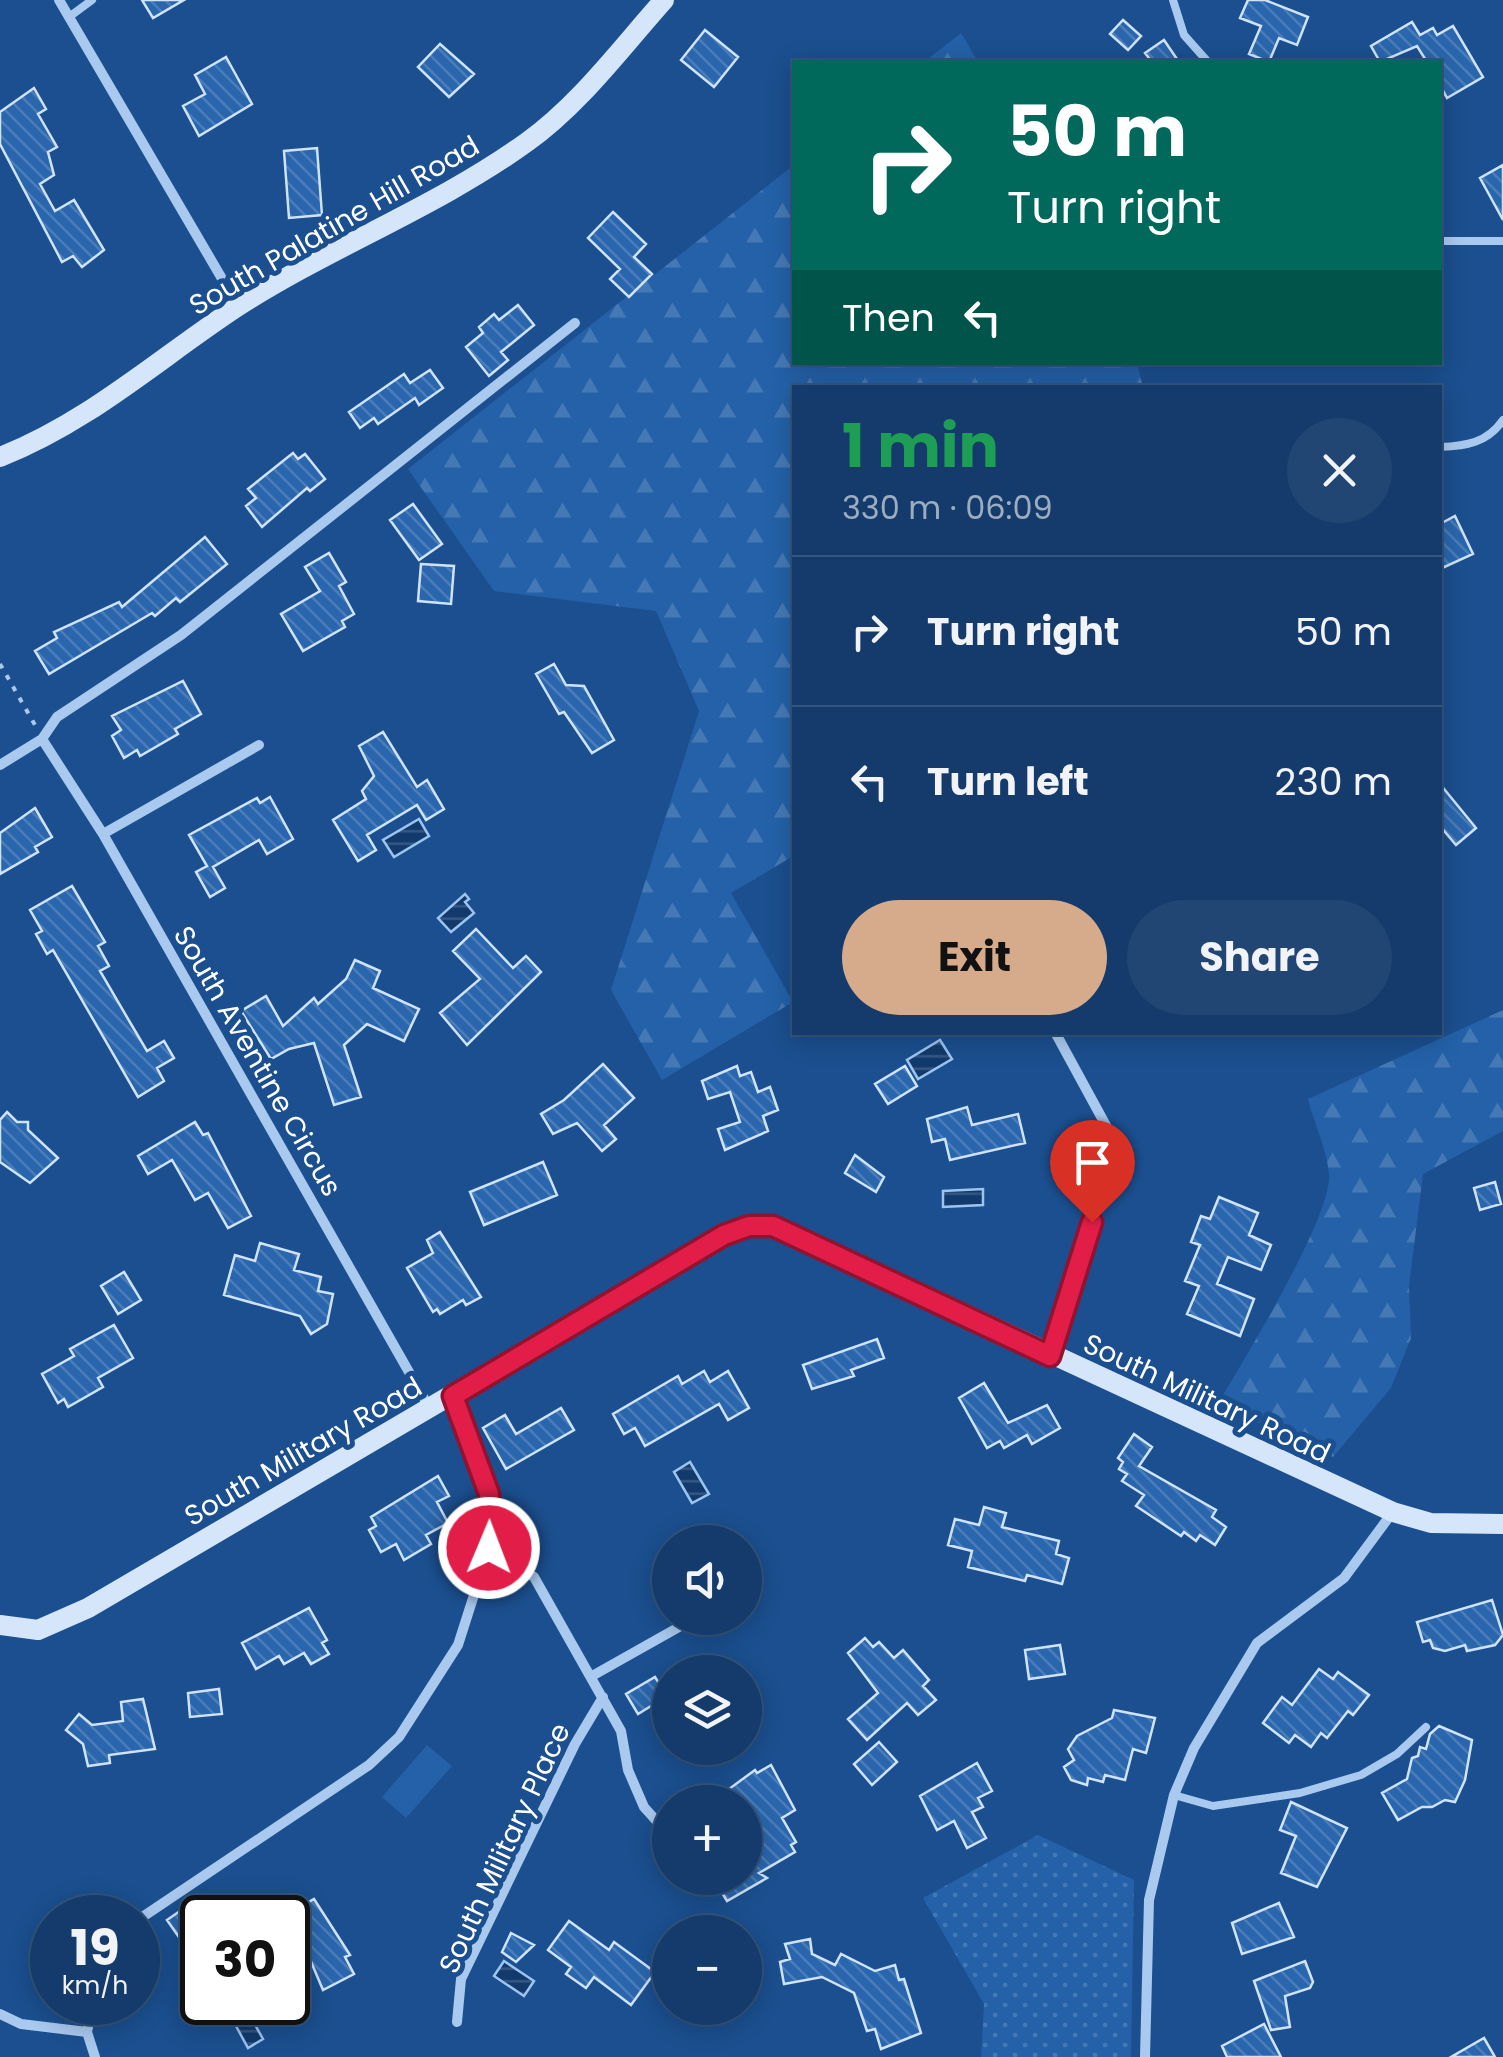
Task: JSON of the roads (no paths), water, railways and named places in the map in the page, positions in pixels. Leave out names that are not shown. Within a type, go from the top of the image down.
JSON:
[{"type":"street","points":[[59,0],[238,306]]},
{"type":"street","name":"South Palatine Hill Road","points":[[0,457],[85,414],[238,306],[418,210],[525,144],[567,108],[664,0]]},
{"type":"street","points":[[0,765],[42,739],[58,717],[181,635],[575,323]]},
{"type":"street","name":"South Aventine Circus","points":[[42,739],[103,834],[430,1409]]},
{"type":"street","points":[[103,834],[259,744]]},
{"type":"street","points":[[1050,1356],[1116,1144],[1057,1035]]},
{"type":"street","name":"South Military Road","points":[[0,1626],[38,1630],[66,1620],[724,1235],[760,1224],[773,1226],[1392,1512],[1432,1523],[1503,1524]]},
{"type":"street","points":[[160,1905],[369,1765],[399,1737],[458,1645],[489,1548],[489,1494],[453,1396]]},
{"type":"street","points":[[1145,2057],[1149,1900],[1174,1795],[1194,1748],[1257,1642],[1344,1578],[1392,1512]]},
{"type":"street","name":"South Military Place","points":[[489,1548],[534,1576],[621,1731],[628,1770],[652,1815]]},
{"type":"street","points":[[592,1676],[665,1635]]},
{"type":"street","name":"South Military Place","points":[[458,2022],[461,1979],[575,1744],[603,1697]]},
{"type":"street","points":[[0,2014],[21,2024],[87,2032]]},
{"type":"street","points":[[88,2025],[95,2057]]},
{"type":"lane","points":[[69,17],[92,0]]},
{"type":"lane","points":[[1173,0],[1184,34],[1206,60]]},
{"type":"lane","points":[[1442,241],[1503,241]]},
{"type":"lane","points":[[1442,447],[1469,446],[1494,433],[1503,420]]},
{"type":"lane","points":[[1174,1795],[1213,1806],[1300,1793],[1361,1775],[1398,1754],[1426,1727]]}]
